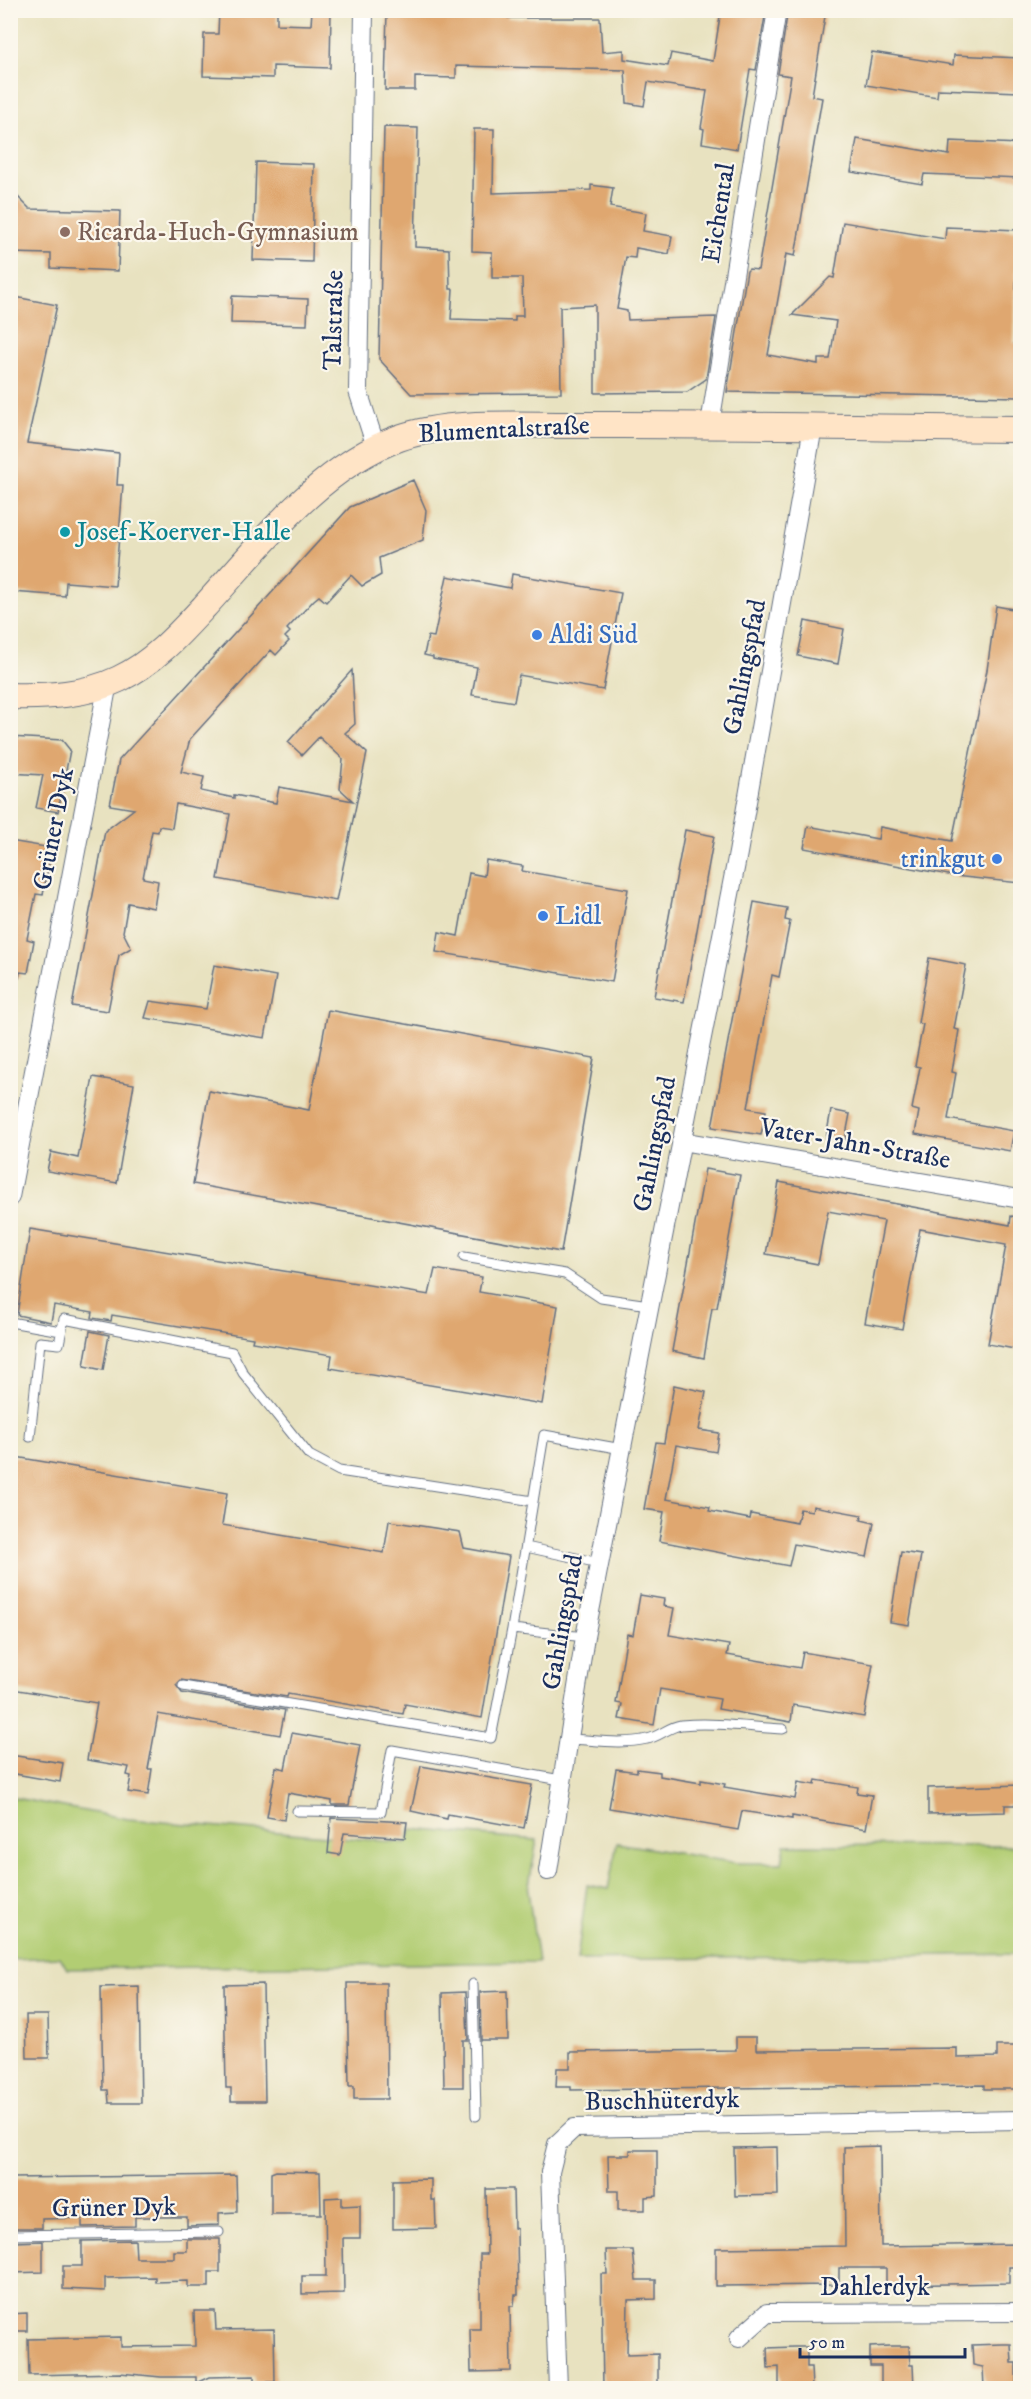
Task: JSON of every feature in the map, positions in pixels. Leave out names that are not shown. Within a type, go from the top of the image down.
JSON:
[{"type":"main road","name":"Blumentalstraße","points":[[10,696],[56,695],[108,683],[134,671],[157,654],[320,486],[341,468],[376,447],[424,430],[485,426],[710,424],[1020,429]]},
{"type":"street","name":"Talstraße","points":[[364,10],[358,391],[376,447]]},
{"type":"street","name":"Eichental","points":[[710,424],[777,10]]},
{"type":"street","name":"Gahlingspfad","points":[[548,1871],[585,1637],[738,854],[802,502],[813,427]]},
{"type":"street","name":"Grüner Dyk","points":[[10,1197],[108,683]]},
{"type":"street","name":"Vater-Jahn-Straße","points":[[681,1141],[1020,1199]]},
{"type":"street","name":"Buschhüterdyk","points":[[558,2388],[550,2172],[557,2144],[574,2128],[1020,2120]]},
{"type":"street","name":"Dahlerdyk","points":[[739,2338],[767,2313],[1020,2312]]},
{"type":"lane","points":[[464,1257],[565,1274],[601,1298],[649,1305]]},
{"type":"lane","points":[[30,1437],[40,1342],[59,1344],[64,1319],[232,1352],[243,1373],[309,1455],[339,1471],[533,1501]]},
{"type":"lane","points":[[10,1322],[61,1331]]},
{"type":"lane","points":[[183,1686],[491,1738],[512,1629],[544,1436],[622,1449]]},
{"type":"lane","points":[[526,1547],[599,1563]]},
{"type":"lane","points":[[512,1629],[585,1637]]},
{"type":"lane","points":[[568,1739],[632,1742],[651,1738],[670,1728],[689,1725],[714,1724],[783,1729]]},
{"type":"lane","points":[[297,1810],[381,1812],[392,1750],[561,1780]]},
{"type":"lane","points":[[473,1984],[476,2116]]},
{"type":"lane","name":"Grüner Dyk","points":[[10,2235],[219,2232]]},
{"type":"green space","points":[[10,1797],[128,1819],[407,1843],[411,1829],[537,1840],[528,1890],[538,1962],[67,1969],[60,1957],[11,1959]]},
{"type":"green space","points":[[617,1843],[737,1863],[782,1863],[785,1845],[1020,1846],[1020,1954],[577,1960],[587,1885],[608,1889]]},
{"type":"building","points":[[219,10],[277,10],[277,24],[311,25],[312,10],[331,10],[330,68],[273,66],[273,78],[203,76],[204,34],[218,34]]},
{"type":"building","points":[[387,10],[508,10],[508,18],[600,18],[602,52],[624,50],[624,59],[668,66],[671,53],[713,61],[721,10],[766,10],[756,70],[750,69],[737,149],[702,143],[704,129],[701,128],[707,91],[648,82],[644,106],[627,103],[625,70],[456,66],[456,78],[415,77],[415,90],[385,90]]},
{"type":"building","points":[[788,10],[826,10],[812,96],[822,98],[795,256],[786,254],[768,355],[818,364],[818,359],[830,359],[836,321],[792,315],[830,277],[834,278],[843,222],[945,239],[946,227],[1018,230],[1014,343],[1020,343],[1020,397],[727,392],[747,271],[749,269],[758,270],[791,76],[778,74]]},
{"type":"building","points":[[872,52],[953,65],[954,55],[1020,58],[1020,92],[938,89],[937,97],[866,85]]},
{"type":"building","points":[[384,127],[418,128],[415,247],[449,249],[450,289],[453,289],[451,319],[515,321],[515,316],[523,316],[522,278],[492,278],[492,252],[472,251],[474,129],[494,129],[493,193],[591,190],[591,185],[613,188],[610,207],[646,213],[643,231],[672,236],[669,254],[636,248],[635,258],[626,257],[617,309],[627,311],[628,320],[716,317],[706,379],[687,392],[595,393],[595,305],[560,307],[561,393],[411,394],[379,359]]},
{"type":"building","points":[[857,139],[949,155],[950,141],[1020,144],[1020,178],[924,174],[922,184],[851,172]]},
{"type":"building","points":[[256,162],[314,164],[312,262],[253,260]]},
{"type":"building","name":"Ricarda-Huch-Gymnasium","points":[[10,189],[30,209],[120,211],[118,271],[51,268],[51,254],[10,253]]},
{"type":"building","name":"Josef-Koerver-Halle","points":[[10,296],[57,305],[27,443],[119,453],[117,485],[123,485],[115,586],[66,582],[65,596],[12,592]]},
{"type":"building","points":[[232,296],[308,299],[307,325],[231,323]]},
{"type":"building","points":[[413,480],[426,510],[423,540],[379,558],[381,575],[362,586],[351,575],[326,602],[319,596],[314,600],[287,629],[290,632],[285,637],[289,641],[276,655],[271,650],[190,739],[181,772],[204,777],[201,791],[234,798],[234,795],[276,803],[279,787],[353,801],[340,789],[343,759],[319,737],[302,755],[288,742],[352,670],[355,724],[345,733],[367,753],[336,901],[218,879],[230,814],[176,804],[172,828],[159,826],[158,832],[152,831],[143,878],[158,881],[154,908],[128,903],[123,932],[131,948],[119,955],[108,1011],[72,1006],[105,831],[134,809],[110,805],[119,760],[350,507]]},
{"type":"building","name":"Aldi Süd","points":[[512,574],[621,593],[603,690],[519,675],[514,702],[472,695],[477,667],[433,659],[433,657],[424,655],[428,636],[434,637],[447,576],[510,588]]},
{"type":"building","points":[[996,606],[1018,610],[1020,614],[1020,883],[954,876],[804,848],[808,826],[878,839],[880,827],[952,841],[987,670]]},
{"type":"building","points":[[805,621],[844,629],[838,664],[798,656]]},
{"type":"building","points":[[10,737],[62,740],[70,750],[58,812],[36,808],[43,775],[10,773]]},
{"type":"building","points":[[685,830],[714,836],[684,1002],[654,997]]},
{"type":"building","points":[[10,841],[52,848],[43,895],[36,894],[27,939],[34,941],[28,973],[20,972],[19,978],[10,977]]},
{"type":"building","name":"Lidl","points":[[486,860],[523,866],[522,871],[628,889],[612,982],[436,952],[439,932],[458,936],[469,873],[484,876]]},
{"type":"building","points":[[754,902],[787,908],[785,920],[790,921],[779,977],[772,975],[748,1108],[766,1111],[761,1135],[712,1127]]},
{"type":"building","points":[[929,958],[966,965],[954,1029],[959,1030],[952,1072],[956,1073],[948,1119],[1014,1131],[1010,1151],[915,1134],[919,1111],[912,1109],[920,1067],[915,1066],[923,1024],[918,1023]]},
{"type":"building","points":[[214,965],[276,976],[265,1038],[145,1018],[150,1001],[206,1009]]},
{"type":"building","points":[[328,1010],[594,1058],[561,1252],[193,1184],[209,1091],[309,1110]]},
{"type":"building","points":[[93,1077],[134,1084],[117,1183],[47,1171],[51,1152],[78,1158]]},
{"type":"building","points":[[831,1110],[850,1114],[845,1140],[826,1138]]},
{"type":"building","points":[[705,1169],[740,1175],[717,1308],[712,1308],[704,1358],[672,1351]]},
{"type":"building","points":[[779,1182],[1010,1225],[1011,1216],[1020,1217],[1020,1350],[988,1344],[1006,1245],[920,1229],[902,1329],[865,1323],[884,1221],[828,1211],[818,1264],[766,1254]]},
{"type":"building","points":[[30,1229],[429,1295],[435,1269],[482,1277],[479,1292],[558,1306],[542,1404],[330,1368],[332,1355],[252,1342],[253,1338],[112,1315],[111,1321],[92,1318],[93,1312],[54,1305],[51,1322],[17,1315]]},
{"type":"building","points":[[90,1331],[109,1335],[103,1370],[84,1366]]},
{"type":"building","points":[[674,1385],[706,1392],[699,1430],[719,1433],[716,1452],[676,1445],[666,1499],[710,1507],[709,1511],[750,1519],[751,1514],[797,1523],[800,1509],[812,1511],[813,1506],[862,1515],[861,1520],[874,1523],[867,1557],[794,1544],[789,1566],[659,1541],[664,1512],[644,1509],[656,1442],[664,1443]]},
{"type":"building","points":[[10,1456],[227,1493],[222,1525],[384,1553],[389,1521],[460,1532],[464,1548],[509,1556],[482,1718],[405,1704],[403,1714],[288,1694],[287,1697],[181,1680],[176,1685],[182,1693],[285,1710],[280,1735],[158,1714],[148,1769],[152,1769],[148,1795],[128,1792],[131,1776],[127,1775],[129,1767],[87,1760],[97,1703],[12,1689],[14,1678],[10,1678]]},
{"type":"building","points":[[901,1552],[921,1555],[909,1625],[890,1622]]},
{"type":"building","points":[[640,1595],[664,1599],[663,1606],[674,1608],[669,1635],[729,1645],[727,1655],[800,1668],[803,1652],[873,1664],[864,1717],[793,1705],[791,1722],[718,1709],[720,1699],[660,1689],[654,1725],[619,1719],[622,1704],[616,1703],[627,1634],[633,1635]]},
{"type":"building","points":[[292,1733],[360,1745],[349,1805],[332,1805],[332,1801],[288,1793],[284,1820],[267,1817],[276,1767],[285,1769]]},
{"type":"building","points":[[10,1755],[63,1763],[60,1782],[10,1773]]},
{"type":"building","points":[[421,1766],[532,1785],[524,1828],[448,1814],[447,1819],[411,1811]]},
{"type":"building","points":[[616,1769],[660,1772],[660,1776],[701,1783],[701,1780],[725,1784],[724,1787],[795,1799],[798,1782],[815,1785],[816,1780],[858,1787],[857,1793],[872,1795],[866,1829],[792,1816],[792,1819],[742,1811],[738,1830],[609,1808]]},
{"type":"building","points":[[1020,1785],[1020,1805],[1005,1805],[1005,1812],[928,1814],[928,1788]]},
{"type":"building","points":[[331,1818],[407,1822],[405,1838],[344,1833],[340,1855],[328,1853]]},
{"type":"building","points":[[347,1983],[386,1983],[387,2099],[354,2099],[354,2086],[349,2086]]},
{"type":"building","points":[[263,1984],[265,2101],[231,2101],[231,2088],[226,2088],[224,1985]]},
{"type":"building","points":[[139,1986],[141,2103],[109,2103],[108,2090],[103,2090],[101,1987]]},
{"type":"building","points":[[507,1991],[508,2040],[481,2040],[480,1992]]},
{"type":"building","points":[[466,1992],[468,2040],[463,2040],[463,2087],[444,2087],[442,1993]]},
{"type":"building","points":[[26,2015],[48,2015],[49,2058],[27,2058]]},
{"type":"building","points":[[736,2037],[756,2037],[756,2050],[957,2048],[957,2058],[997,2057],[997,2046],[1020,2046],[1020,2089],[984,2089],[984,2085],[571,2090],[571,2087],[556,2087],[557,2068],[570,2068],[570,2052],[736,2050]]},
{"type":"building","points":[[880,2146],[881,2246],[1020,2244],[1020,2267],[1009,2267],[1009,2283],[886,2285],[886,2268],[839,2268],[839,2285],[716,2286],[716,2248],[845,2246],[844,2147]]},
{"type":"building","points":[[777,2147],[778,2195],[735,2196],[734,2148]]},
{"type":"building","points":[[630,2150],[657,2150],[657,2196],[645,2197],[645,2210],[618,2210],[618,2191],[609,2191],[608,2155],[630,2155]]},
{"type":"building","points":[[276,2171],[320,2172],[321,2214],[271,2214],[271,2173]]},
{"type":"building","points":[[236,2175],[237,2212],[219,2213],[219,2225],[187,2226],[187,2217],[135,2217],[135,2226],[82,2227],[82,2218],[42,2219],[42,2228],[15,2228],[13,2214],[10,2214],[12,2178]]},
{"type":"building","points":[[431,2179],[431,2200],[435,2200],[436,2228],[393,2229],[393,2180]]},
{"type":"building","points":[[486,2189],[513,2189],[514,2228],[517,2229],[518,2295],[515,2295],[514,2306],[510,2306],[511,2371],[471,2372],[470,2329],[480,2329],[480,2254],[487,2254]]},
{"type":"building","points":[[342,2197],[342,2206],[360,2205],[360,2238],[343,2238],[344,2293],[302,2294],[302,2276],[326,2276],[325,2198]]},
{"type":"building","points":[[187,2239],[220,2239],[220,2272],[209,2272],[209,2287],[188,2287],[188,2281],[155,2282],[155,2277],[105,2278],[105,2291],[63,2289],[63,2266],[82,2266],[82,2241],[135,2240],[136,2258],[174,2258],[174,2251],[187,2251]]},
{"type":"building","points":[[43,2241],[43,2272],[10,2273],[10,2247],[17,2247],[16,2242]]},
{"type":"building","points":[[606,2250],[633,2250],[636,2280],[656,2280],[656,2299],[628,2300],[627,2355],[658,2354],[658,2388],[603,2388],[601,2274],[607,2274]]},
{"type":"building","points":[[194,2311],[215,2311],[216,2330],[274,2329],[275,2382],[254,2382],[254,2376],[209,2377],[196,2383],[196,2377],[161,2377],[120,2373],[29,2375],[28,2339],[121,2337],[121,2347],[195,2346]]},
{"type":"building","points":[[27,2313],[27,2331],[10,2331],[10,2314]]},
{"type":"building","points":[[1011,2344],[1012,2363],[1016,2363],[1016,2388],[984,2388],[983,2367],[973,2365],[972,2345]]},
{"type":"building","points":[[909,2346],[914,2388],[881,2388],[881,2366],[870,2366],[870,2347]]},
{"type":"building","points":[[807,2347],[807,2367],[811,2367],[812,2388],[779,2388],[779,2367],[768,2368],[767,2348]]},
{"type":"place","name":"Ricarda-Huch-Gymnasium","points":[[65,232]]},
{"type":"place","name":"Josef-Koerver-Halle","points":[[65,532]]},
{"type":"place","name":"Aldi Süd","points":[[537,635]]},
{"type":"place","name":"trinkgut","points":[[997,859]]},
{"type":"place","name":"Lidl","points":[[543,916]]}]
